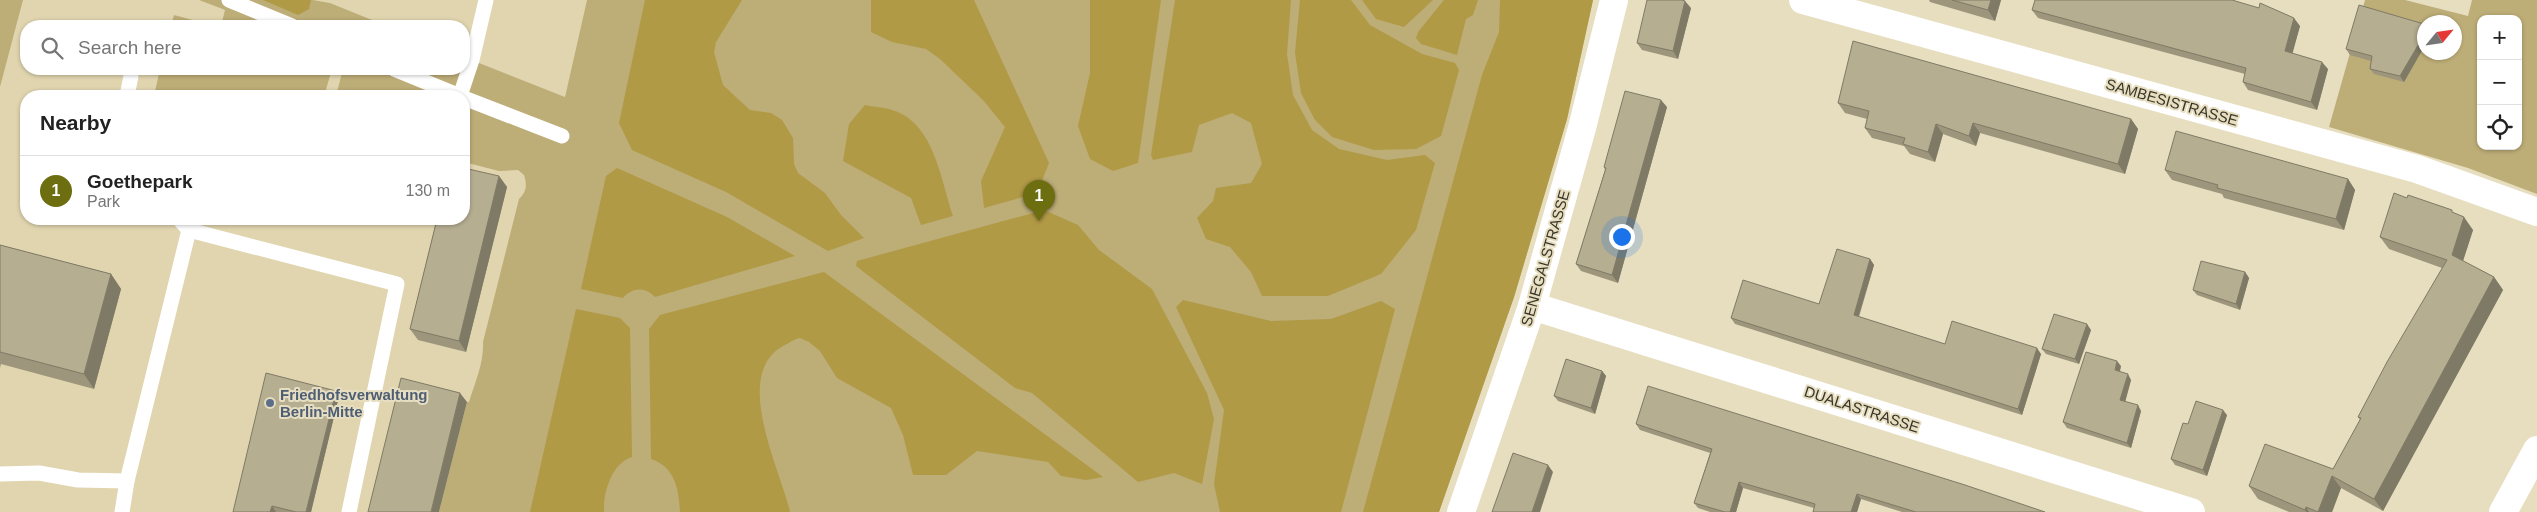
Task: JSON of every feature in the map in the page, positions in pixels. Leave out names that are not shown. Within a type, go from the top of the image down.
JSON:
[{"type":"street","name":"SENEGALSTRASSE","points":[[1461,512],[1532,306],[1582,128],[1614,0]]},
{"type":"street","name":"SAMBESISTRASSE","points":[[1803,0],[2417,169],[2537,212]]},
{"type":"street","name":"DUALASTRASSE","points":[[1532,306],[2191,512]]},
{"type":"street","points":[[2503,512],[2537,450]]},
{"type":"lane","points":[[229,0],[277,20]]},
{"type":"lane","points":[[470,67],[486,0]]},
{"type":"lane","points":[[409,75],[445,90]]},
{"type":"lane","points":[[464,90],[468,75]]},
{"type":"lane","points":[[129,90],[131,76]]},
{"type":"lane","points":[[470,100],[562,136]]},
{"type":"lane","points":[[122,512],[127,481],[184,225],[397,284],[349,512]]},
{"type":"lane","points":[[0,474],[39,473],[78,480],[127,481]]},
{"type":"shaded area","points":[[0,0],[23,0],[0,87]]},
{"type":"shaded area","points":[[23,0],[199,0],[250,20],[20,20],[20,75],[385,75],[424,90],[20,90],[20,225],[470,225],[470,108],[560,145],[471,512],[0,512],[0,87]]},
{"type":"shaded area","points":[[199,0],[313,0],[330,3],[372,20],[222,20],[225,10]]},
{"type":"shaded area","points":[[263,0],[311,0],[309,9],[298,15]]},
{"type":"shaded area","points":[[313,0],[587,0],[565,97],[470,59],[470,20],[372,20],[330,3]]},
{"type":"shaded area","points":[[587,0],[1593,0],[1567,119],[1514,297],[1439,512],[439,512],[467,402],[469,402],[481,365],[483,342],[519,199],[526,188],[525,179],[524,175],[518,170],[499,171],[470,164],[470,90],[338,90],[341,75],[470,75],[470,59],[565,97]]},
{"type":"shaded area","points":[[645,0],[742,0],[716,42],[714,52],[723,85],[750,110],[771,113],[782,120],[793,138],[794,164],[798,173],[825,193],[841,215],[864,238],[828,251],[726,192],[632,150],[619,123]]},
{"type":"shaded area","points":[[871,0],[974,0],[1049,163],[1037,193],[984,208],[981,181],[1005,127],[983,100],[940,59],[926,49],[892,42],[871,32]]},
{"type":"shaded area","points":[[1090,0],[1161,0],[1138,163],[1113,171],[1090,159],[1078,126],[1090,73]]},
{"type":"shaded area","points":[[1175,0],[1291,0],[1287,54],[1293,95],[1312,130],[1339,149],[1387,160],[1425,155],[1435,163],[1416,230],[1381,274],[1328,296],[1262,296],[1251,272],[1230,247],[1206,239],[1197,218],[1213,201],[1216,188],[1251,183],[1262,164],[1251,123],[1232,113],[1199,125],[1192,152],[1153,160],[1151,155]]},
{"type":"shaded area","points":[[1300,0],[1351,0],[1370,25],[1422,54],[1455,63],[1459,70],[1441,136],[1416,149],[1374,150],[1332,137],[1315,120],[1301,93],[1295,53]]},
{"type":"shaded area","points":[[1362,0],[1433,0],[1404,27],[1376,19]]},
{"type":"shaded area","points":[[1444,0],[1478,0],[1473,15],[1466,19],[1457,55],[1421,44],[1416,38],[1418,32]]},
{"type":"shaded area","points":[[1500,0],[1593,0],[1567,119],[1514,297],[1439,512],[1363,512],[1482,75],[1499,32]]},
{"type":"shaded area","points":[[2365,0],[2405,0],[2468,16],[2472,0],[2537,0],[2537,194],[2468,168],[2329,127]]},
{"type":"shaded area","points":[[174,15],[193,20],[173,20]]},
{"type":"shaded area","points":[[159,75],[330,75],[326,90],[155,90]]},
{"type":"shaded area","points":[[865,105],[892,110],[906,117],[918,127],[927,139],[934,154],[953,216],[921,225],[911,198],[843,161],[849,124]]},
{"type":"shaded area","points":[[617,168],[727,217],[795,256],[655,297],[651,293],[642,290],[634,290],[623,298],[581,289],[606,176]]},
{"type":"shaded area","points":[[1044,210],[1078,225],[1099,250],[1152,289],[1207,393],[1214,419],[1202,484],[1174,473],[1138,482],[1032,393],[1015,388],[856,266],[857,261]]},
{"type":"shaded area","points":[[824,272],[1103,477],[1086,480],[1061,476],[1048,462],[977,451],[946,475],[913,475],[903,435],[891,408],[837,378],[820,351],[809,342],[800,338],[783,346],[768,360],[761,378],[760,400],[764,424],[790,512],[680,512],[677,487],[674,480],[666,467],[651,459],[649,329],[660,315]]},
{"type":"shaded area","points":[[1183,300],[1271,321],[1331,319],[1381,301],[1395,309],[1341,512],[1220,512],[1214,484],[1224,410],[1176,307]]},
{"type":"shaded area","points":[[576,309],[620,318],[630,328],[632,457],[619,465],[610,479],[605,496],[604,512],[530,512]]},
{"type":"building","points":[[1647,0],[1685,1],[1673,51],[1637,43]]},
{"type":"building","points":[[1952,0],[1991,0],[1988,10]]},
{"type":"building","points":[[2035,0],[2232,0],[2259,8],[2260,3],[2294,18],[2285,51],[2322,62],[2311,102],[2243,82],[2246,68],[2032,10]]},
{"type":"building","points":[[2359,5],[2417,22],[2417,47],[2400,76],[2370,69],[2372,56],[2346,49]]},
{"type":"building","points":[[1853,41],[2131,119],[2118,164],[1973,123],[1969,136],[1936,124],[1928,152],[1903,144],[1905,138],[1865,128],[1869,111],[1838,103]]},
{"type":"building","points":[[1625,91],[1661,100],[1612,275],[1576,264],[1606,168],[1604,167]]},
{"type":"building","points":[[2176,131],[2348,179],[2336,219],[2217,188],[2218,185],[2165,170]]},
{"type":"building","points":[[470,169],[499,176],[459,341],[410,329],[436,225],[470,225]]},
{"type":"building","points":[[2394,193],[2407,198],[2408,195],[2452,210],[2452,212],[2464,217],[2452,255],[2494,277],[2374,499],[2332,476],[2318,512],[2306,507],[2305,510],[2249,486],[2265,444],[2333,469],[2361,418],[2358,417],[2387,362],[2447,260],[2380,237]]},
{"type":"building","points":[[0,245],[111,274],[84,374],[0,352]]},
{"type":"building","points":[[1837,249],[1870,259],[1854,315],[1945,344],[1952,321],[2037,348],[2018,409],[1731,318],[1743,280],[1819,304]]},
{"type":"building","points":[[2201,261],[2245,272],[2236,304],[2193,290]]},
{"type":"building","points":[[2054,314],[2087,324],[2075,359],[2042,349]]},
{"type":"building","points":[[2086,352],[2117,361],[2115,370],[2128,374],[2120,400],[2138,405],[2127,443],[2063,422]]},
{"type":"building","points":[[1566,359],[1602,371],[1591,408],[1554,396]]},
{"type":"building","points":[[266,373],[336,391],[306,512],[296,512],[272,506],[270,512],[233,512]]},
{"type":"building","points":[[401,378],[460,393],[431,512],[368,512]]},
{"type":"building","points":[[1648,386],[1965,485],[2045,512],[1916,512],[1857,494],[1851,512],[1813,512],[1815,504],[1739,482],[1730,512],[1694,503],[1712,449],[1636,424]]},
{"type":"building","points":[[2196,401],[2223,410],[2203,470],[2171,459],[2183,423],[2188,424]]},
{"type":"building","points":[[1513,453],[1548,465],[1532,512],[1492,512]]},
{"type":"place","name":"Goethepark","points":[[1039,221]]},
{"type":"place","name":"Friedhofsverwaltung Berlin-Mitte","points":[[270,403]]}]
